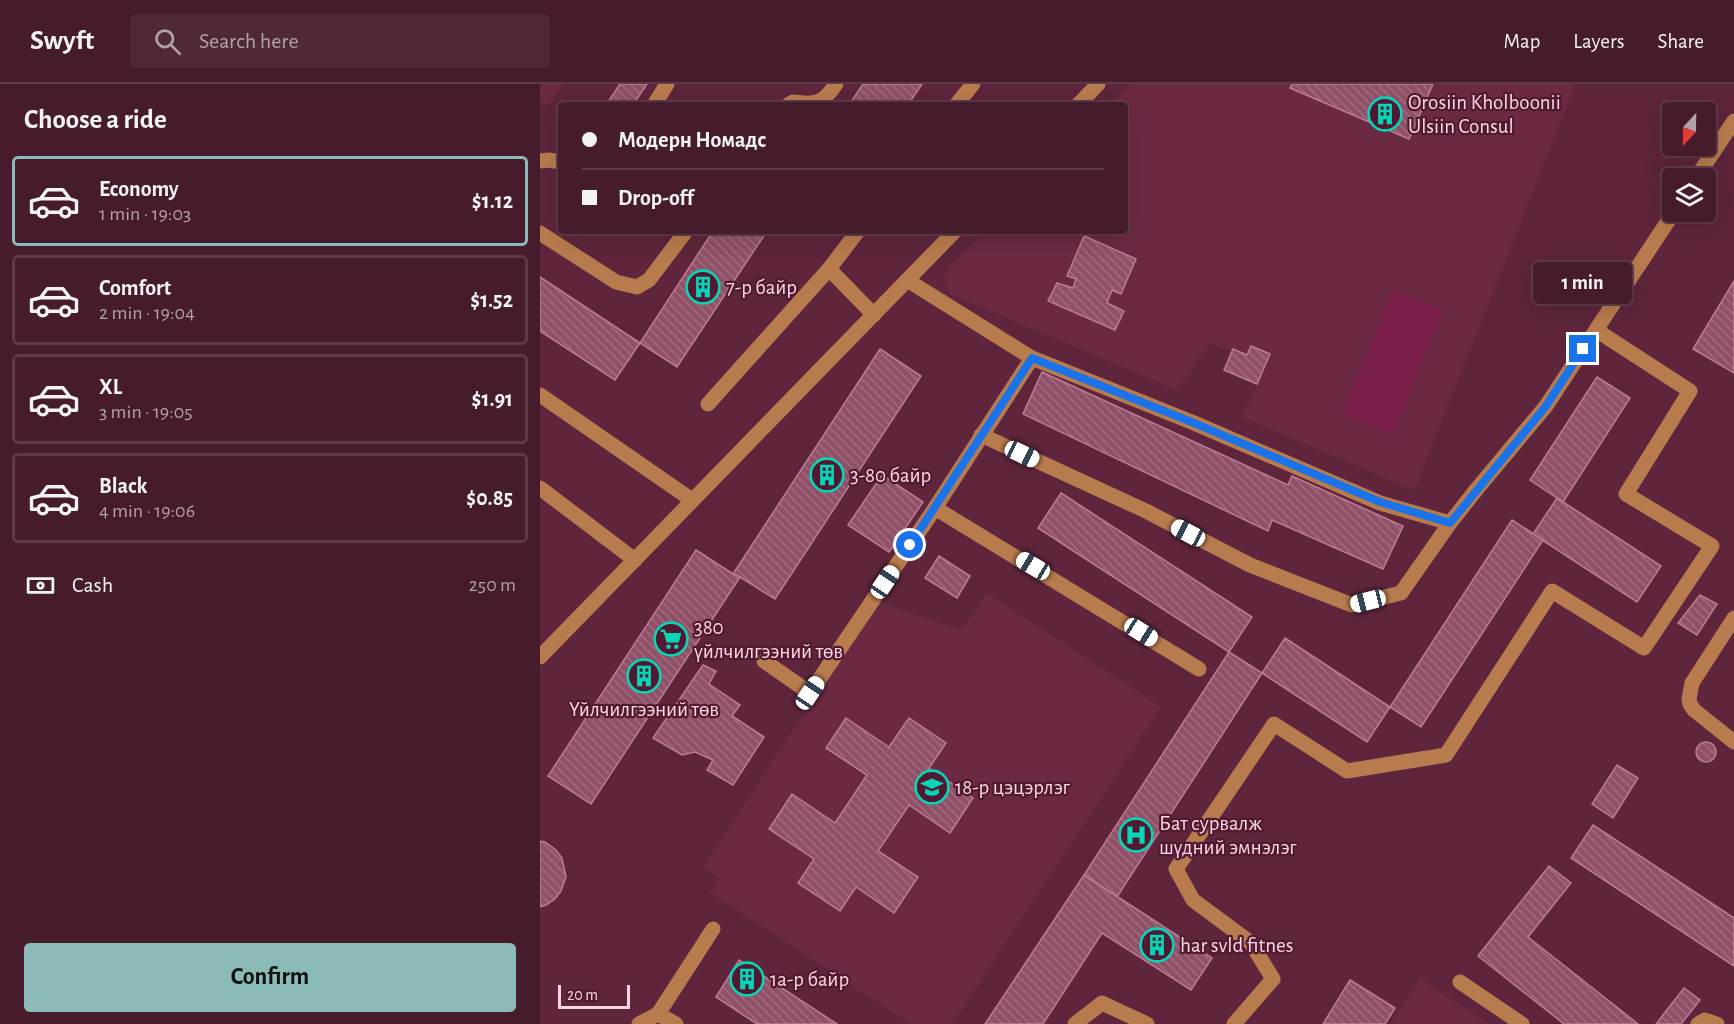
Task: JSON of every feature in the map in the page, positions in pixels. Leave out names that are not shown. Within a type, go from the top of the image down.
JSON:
[{"type":"street","points":[[656,102],[667,84]]},
{"type":"street","points":[[817,102],[829,94],[836,84]]},
{"type":"street","points":[[958,102],[973,84]]},
{"type":"street","points":[[1081,102],[1098,84]]},
{"type":"street","points":[[1703,168],[1734,121]]},
{"type":"street","points":[[540,161],[558,162]]},
{"type":"street","points":[[981,435],[1146,512],[1250,565],[1352,605],[1401,593],[1450,523],[1546,406],[1667,222]]},
{"type":"street","points":[[540,234],[616,282],[637,287],[649,280],[684,234]]},
{"type":"street","points":[[708,404],[829,269],[856,234]]},
{"type":"street","points":[[540,657],[953,234]]},
{"type":"street","points":[[829,269],[874,315]]},
{"type":"street","points":[[907,280],[1032,358],[1194,423],[1380,502],[1450,523]]},
{"type":"street","points":[[1234,1024],[1273,979],[1251,943],[1193,900],[1176,869],[1274,724],[1347,771],[1446,755],[1552,591],[1644,648],[1712,546],[1626,494],[1690,391],[1596,330]]},
{"type":"street","points":[[764,661],[810,693],[935,508],[1032,358]]},
{"type":"street","points":[[540,395],[692,500]]},
{"type":"street","points":[[540,488],[634,560]]},
{"type":"street","points":[[935,508],[1199,669]]},
{"type":"street","points":[[1734,618],[1692,683],[1689,699],[1690,704],[1699,715],[1734,742]]},
{"type":"street","points":[[639,1024],[658,1014],[713,929]]},
{"type":"street","points":[[1460,982],[1522,1024]]},
{"type":"street","points":[[1075,1024],[1102,1003],[1147,1024]]},
{"type":"street","points":[[658,1014],[676,1024]]},
{"type":"street","points":[[1698,1024],[1705,1020],[1717,1024]]},
{"type":"shaded area","points":[[540,84],[563,84],[548,106],[540,101]]},
{"type":"shaded area","points":[[1130,84],[1576,84],[1414,490],[1242,417],[1257,384],[1224,370],[1231,352],[1210,343],[1177,390],[950,294],[944,277],[949,267],[982,234],[1128,234],[1128,102],[1112,102]]},
{"type":"shaded area","points":[[1393,290],[1443,310],[1393,435],[1342,414]]},
{"type":"shaded area","name":"18-р цэцэрлэг","points":[[987,593],[1161,707],[952,1024],[910,1024],[710,892],[719,878],[703,867],[878,602],[962,630]]},
{"type":"shaded area","points":[[1420,978],[1452,1000],[1488,1024],[1392,1024]]},
{"type":"building","points":[[620,84],[647,84],[635,102],[608,102]]},
{"type":"building","points":[[863,84],[922,84],[910,102],[851,102]]},
{"type":"building","name":"Orosiin Kholboonii Ulsiin Consul","points":[[1292,84],[1433,84],[1409,139],[1290,88]]},
{"type":"building","name":"7-р байр","points":[[711,234],[765,234],[677,367],[640,343]]},
{"type":"building","points":[[1084,236],[1136,259],[1121,294],[1112,290],[1107,303],[1124,311],[1115,330],[1048,301],[1057,283],[1073,288],[1076,279],[1067,276]]},
{"type":"building","points":[[540,277],[640,343],[615,380],[540,331]]},
{"type":"building","points":[[1734,281],[1734,373],[1693,349]]},
{"type":"building","points":[[1251,346],[1270,354],[1257,384],[1224,370],[1233,349],[1247,355]]},
{"type":"building","name":"3-80 байр","points":[[880,349],[921,376],[775,599],[733,574]]},
{"type":"building","points":[[1042,372],[1288,485],[1292,476],[1403,526],[1383,569],[1272,520],[1268,531],[1023,414]]},
{"type":"building","points":[[1597,377],[1630,398],[1563,502],[1530,480]]},
{"type":"building","points":[[882,475],[923,502],[889,552],[848,525]]},
{"type":"building","points":[[1061,493],[1252,617],[1229,652],[1038,528]]},
{"type":"building","points":[[1557,498],[1661,566],[1637,602],[1533,534]]},
{"type":"building","points":[[1512,520],[1543,540],[1421,727],[1390,707]]},
{"type":"building","name":"Үйлчилгээний төв","points":[[696,550],[740,577],[591,804],[548,776]]},
{"type":"building","points":[[939,556],[970,576],[957,598],[925,578]]},
{"type":"building","points":[[1700,595],[1717,604],[1697,635],[1678,623]]},
{"type":"building","points":[[1285,638],[1390,707],[1367,742],[1262,673]]},
{"type":"building","points":[[1229,652],[1262,673],[1117,897],[1084,875]]},
{"type":"building","points":[[703,665],[716,671],[709,684],[740,705],[732,716],[764,737],[733,785],[707,770],[713,760],[695,752],[682,755],[653,738]]},
{"type":"building","name":"18-р цэцэрлэг","points":[[846,718],[889,747],[909,718],[946,743],[929,768],[973,798],[950,833],[909,805],[878,851],[918,877],[894,913],[856,887],[840,911],[798,883],[814,859],[769,829],[792,794],[835,823],[867,775],[826,748]]},
{"type":"building","points":[[1706,742],[1713,745],[1716,752],[1713,759],[1706,762],[1699,759],[1696,752],[1699,745]]},
{"type":"building","points":[[1617,765],[1638,778],[1613,818],[1592,804]]},
{"type":"building","points":[[1593,825],[1734,918],[1734,966],[1571,858]]},
{"type":"building","points":[[540,841],[556,850],[562,858],[566,877],[555,899],[540,907]]},
{"type":"building","points":[[1549,866],[1571,883],[1528,937],[1638,1024],[1564,1024],[1478,956]]},
{"type":"building","name":"har svld fitnes","points":[[1084,875],[1212,958],[1191,990],[1102,933],[1043,1024],[985,1024]]},
{"type":"building","name":"1а-р байр","points":[[739,960],[837,1024],[757,1024],[716,997]]},
{"type":"building","points":[[1350,980],[1395,1008],[1385,1024],[1323,1024]]},
{"type":"building","points":[[1684,988],[1700,1000],[1681,1024],[1656,1024]]},
{"type":"place","name":"Orosiin Kholboonii Ulsiin Consul","points":[[1385,114]]},
{"type":"place","name":"7-р байр","points":[[703,287]]},
{"type":"place","name":"3-80 байр","points":[[827,475]]},
{"type":"place","name":"380 үйлчилгээний төв","points":[[671,639]]},
{"type":"place","name":"Үйлчилгээний төв","points":[[644,676]]},
{"type":"place","name":"18-р цэцэрлэг","points":[[932,787]]},
{"type":"place","name":"Бат сурвалж шүдний эмнэлэг","points":[[1136,835]]},
{"type":"place","name":"har svld fitnes","points":[[1157,945]]},
{"type":"place","name":"1а-р байр","points":[[747,979]]},
{"type":"route","points":[[910,545],[1032,358],[1194,423],[1380,502],[1450,523],[1546,406],[1583,349]]}]
